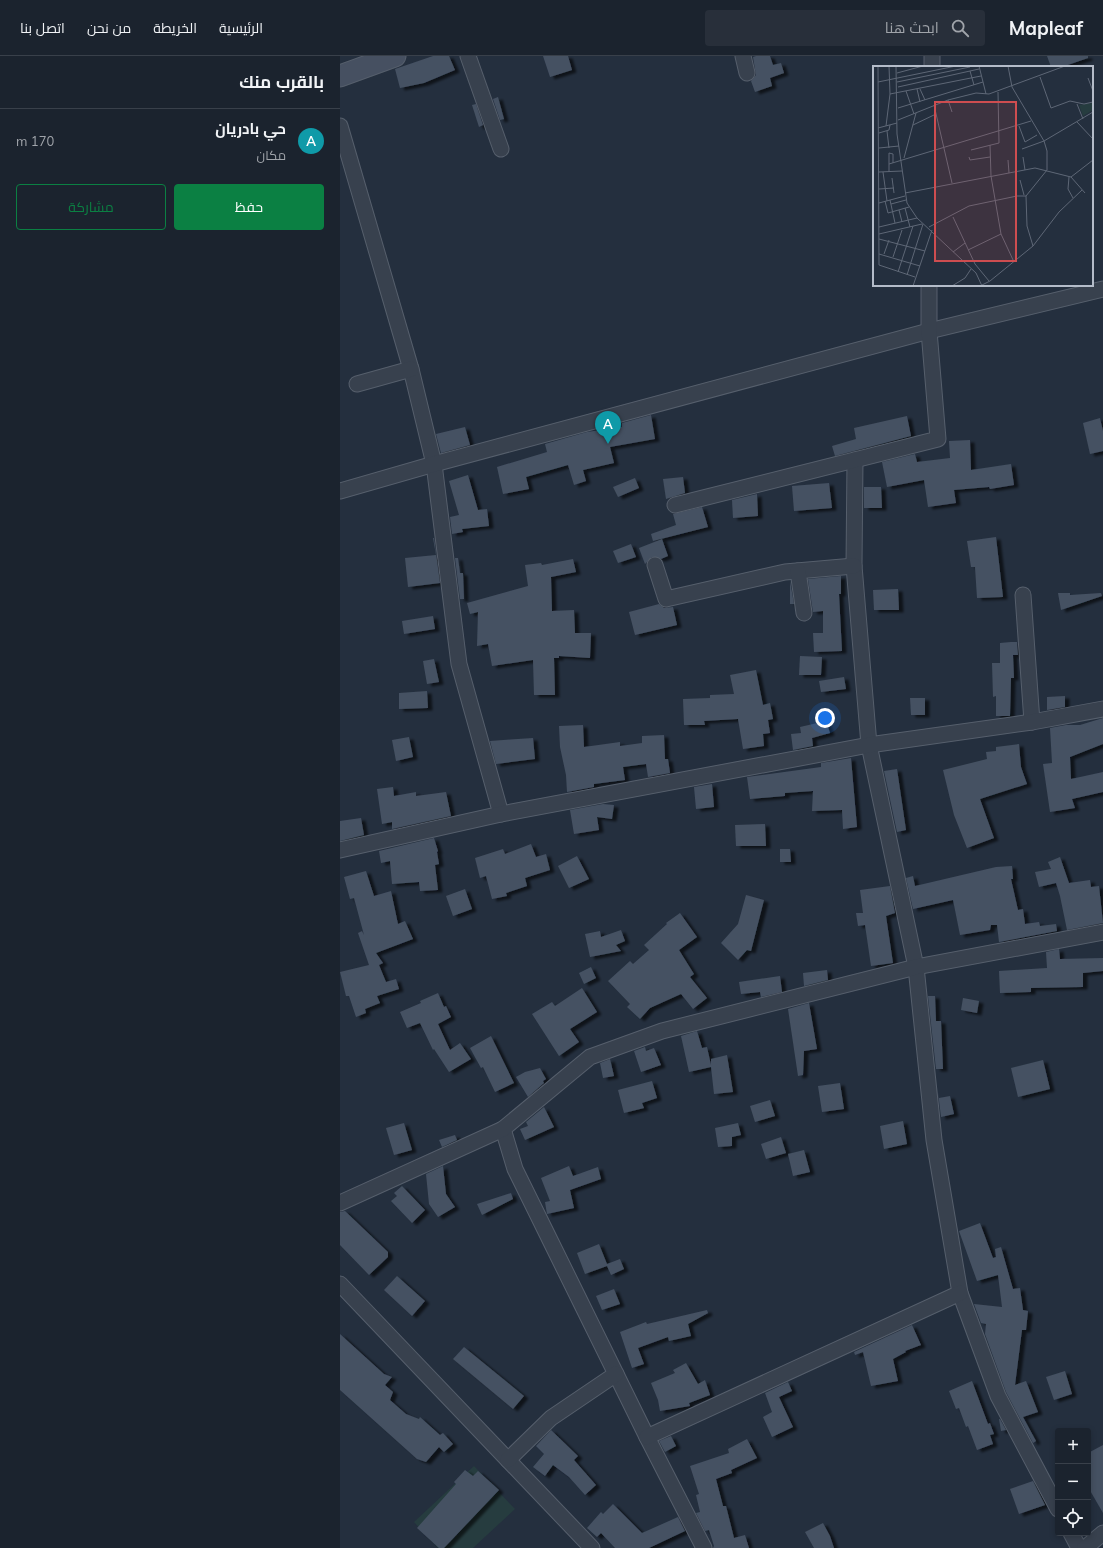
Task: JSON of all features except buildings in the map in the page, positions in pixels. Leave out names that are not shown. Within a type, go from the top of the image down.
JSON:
[{"type":"street","points":[[340,76],[395,56]]},
{"type":"street","points":[[468,56],[501,149]]},
{"type":"street","points":[[743,56],[748,73]]},
{"type":"street","points":[[340,126],[346,169],[411,369],[434,464],[460,664],[501,814]]},
{"type":"street","points":[[675,505],[938,439],[929,331],[929,286]]},
{"type":"street","points":[[340,491],[434,464],[929,331],[1103,290]]},
{"type":"street","points":[[357,384],[411,369]]},
{"type":"street","points":[[855,460],[854,566],[868,745],[916,967],[934,1140],[960,1293],[998,1396],[1055,1503]]},
{"type":"street","points":[[655,565],[666,599],[762,577],[798,571],[854,566]]},
{"type":"street","points":[[798,571],[804,613]]},
{"type":"street","points":[[1023,595],[1032,722]]},
{"type":"street","points":[[340,850],[501,814],[868,745],[1032,722],[1103,709]]},
{"type":"street","points":[[340,1203],[503,1129],[590,1057],[662,1031],[916,967],[1103,932]]},
{"type":"street","points":[[503,1129],[515,1169],[647,1436],[698,1545]]},
{"type":"street","points":[[340,1284],[592,1548]]},
{"type":"street","points":[[647,1436],[960,1293]]},
{"type":"street","points":[[508,1460],[551,1418],[616,1374]]},
{"type":"street","points":[[1085,1548],[1103,1533]]},
{"type":"street","points":[[1073,1536],[1079,1548]]},
{"type":"green space","points":[[474,1466],[515,1509],[473,1548],[438,1548],[414,1522]]},
{"type":"place","name":"حي بادريان","points":[[608,444]]}]
